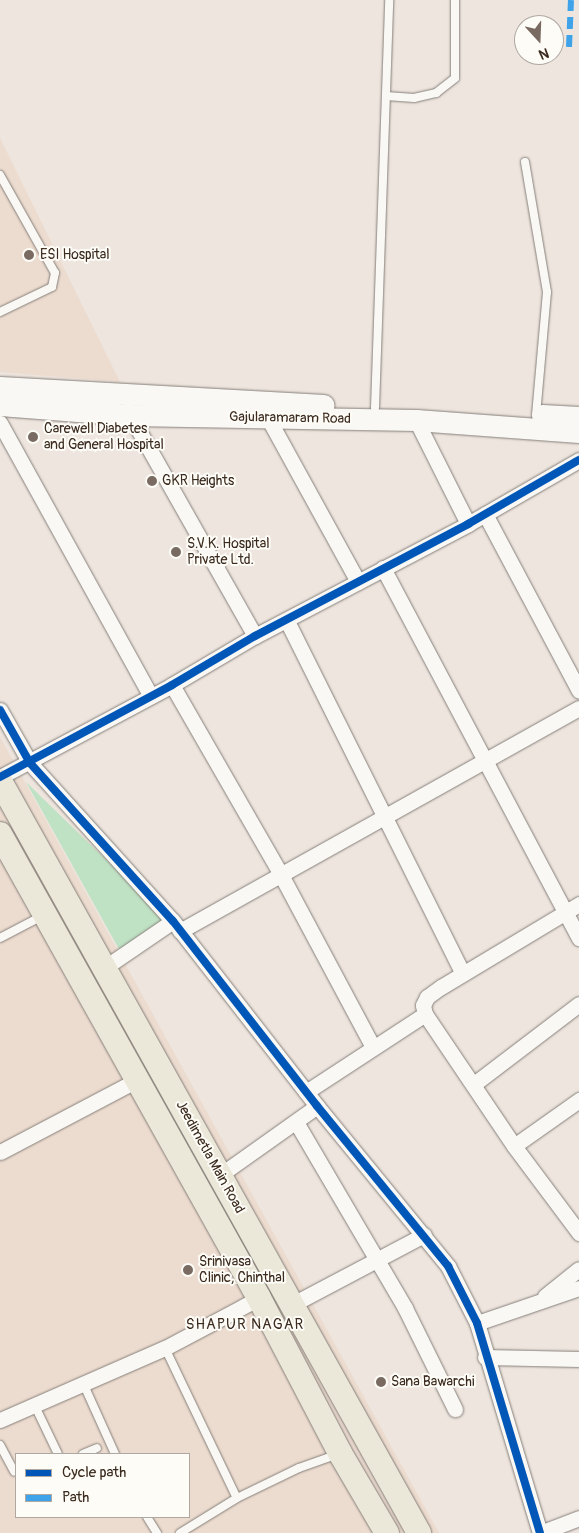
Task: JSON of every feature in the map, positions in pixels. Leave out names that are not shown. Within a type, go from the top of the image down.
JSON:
[{"type":"main road","name":"Gajularamaram Road","points":[[0,387],[375,408],[579,417]]},
{"type":"main road","name":"Gajularamaram Road","points":[[0,405],[130,415],[416,420],[579,432]]},
{"type":"main road","name":"Jeedimetla Main Road","points":[[0,781],[420,1533]]},
{"type":"main road","name":"Jeedimetla Main Road","points":[[0,834],[259,1298],[340,1453],[387,1533]]},
{"type":"main road","points":[[317,1410],[344,1396]]},
{"type":"street","points":[[130,415],[256,636]]},
{"type":"street","points":[[268,418],[358,582]]},
{"type":"street","points":[[416,420],[468,524]]},
{"type":"street","points":[[0,423],[152,696]]},
{"type":"street","points":[[0,777],[30,763],[172,685],[256,636],[468,524],[579,460]]},
{"type":"street","points":[[486,514],[579,691]]},
{"type":"street","points":[[383,568],[579,938]]},
{"type":"street","points":[[287,621],[463,974]]},
{"type":"street","points":[[172,685],[280,873],[373,1047]]},
{"type":"street","points":[[104,968],[176,926],[280,873],[579,708]]},
{"type":"street","points":[[0,710],[30,763],[176,926],[317,1106],[448,1266],[477,1323],[484,1357],[540,1533],[579,1518]]},
{"type":"street","points":[[579,904],[427,997],[423,1005],[426,1014],[514,1146],[579,1233]]},
{"type":"street","points":[[474,1084],[579,1004]]},
{"type":"street","points":[[306,1092],[426,1014]]},
{"type":"street","points":[[0,1152],[137,1080]]},
{"type":"street","points":[[514,1146],[579,1100]]},
{"type":"street","points":[[220,1175],[317,1106]]},
{"type":"street","points":[[296,1122],[405,1308],[455,1409]]},
{"type":"street","points":[[293,1304],[424,1235]]},
{"type":"street","points":[[538,1302],[579,1269]]},
{"type":"street","points":[[477,1323],[579,1288]]},
{"type":"street","points":[[0,1420],[82,1382],[165,1348],[259,1298]]},
{"type":"street","points":[[484,1357],[579,1359]]},
{"type":"lane","points":[[375,408],[389,0]]},
{"type":"lane","points":[[386,96],[414,98],[436,93],[455,78],[455,0]]},
{"type":"lane","points":[[524,162],[547,292],[536,415]]},
{"type":"lane","points":[[0,175],[55,272],[52,287],[0,312]]},
{"type":"lane","points":[[0,938],[46,914]]},
{"type":"lane","points":[[165,1348],[237,1498]]},
{"type":"lane","points":[[82,1382],[115,1453]]},
{"type":"lane","points":[[34,1404],[58,1453]]},
{"type":"lane","points":[[0,1445],[14,1471]]},
{"type":"lane","points":[[85,1453],[97,1448]]},
{"type":"lane","points":[[180,1533],[237,1498],[299,1468],[340,1453]]},
{"type":"lane","points":[[148,1518],[157,1533]]},
{"type":"shaded area","name":"ESI Hospital","points":[[0,138],[120,382],[0,372]]},
{"type":"shaded area","points":[[0,737],[439,1533],[0,1533]]},
{"type":"green space","points":[[26,782],[167,919],[120,951]]},
{"type":"marked path","points":[[569,47],[571,0]]},
{"type":"cycle path","points":[[0,777],[172,685],[255,636],[468,524],[579,460]]},
{"type":"cycle path","points":[[0,710],[30,763],[173,921],[317,1106],[448,1266],[477,1323],[540,1533]]},
{"type":"place","name":"ESI Hospital","points":[[29,255]]},
{"type":"place","name":"Carewell Diabetes and General Hospital","points":[[33,437]]},
{"type":"place","name":"GKR Heights","points":[[152,481]]},
{"type":"place","name":"S.V.K. Hospital Private Ltd.","points":[[176,552]]},
{"type":"place","name":"Srinivasa Clinic, Chinthal","points":[[188,1270]]},
{"type":"place","name":"Sana Bawarchi","points":[[381,1382]]},
{"type":"district","name":"SHAPUR NAGAR","points":[[245,1325]]}]
